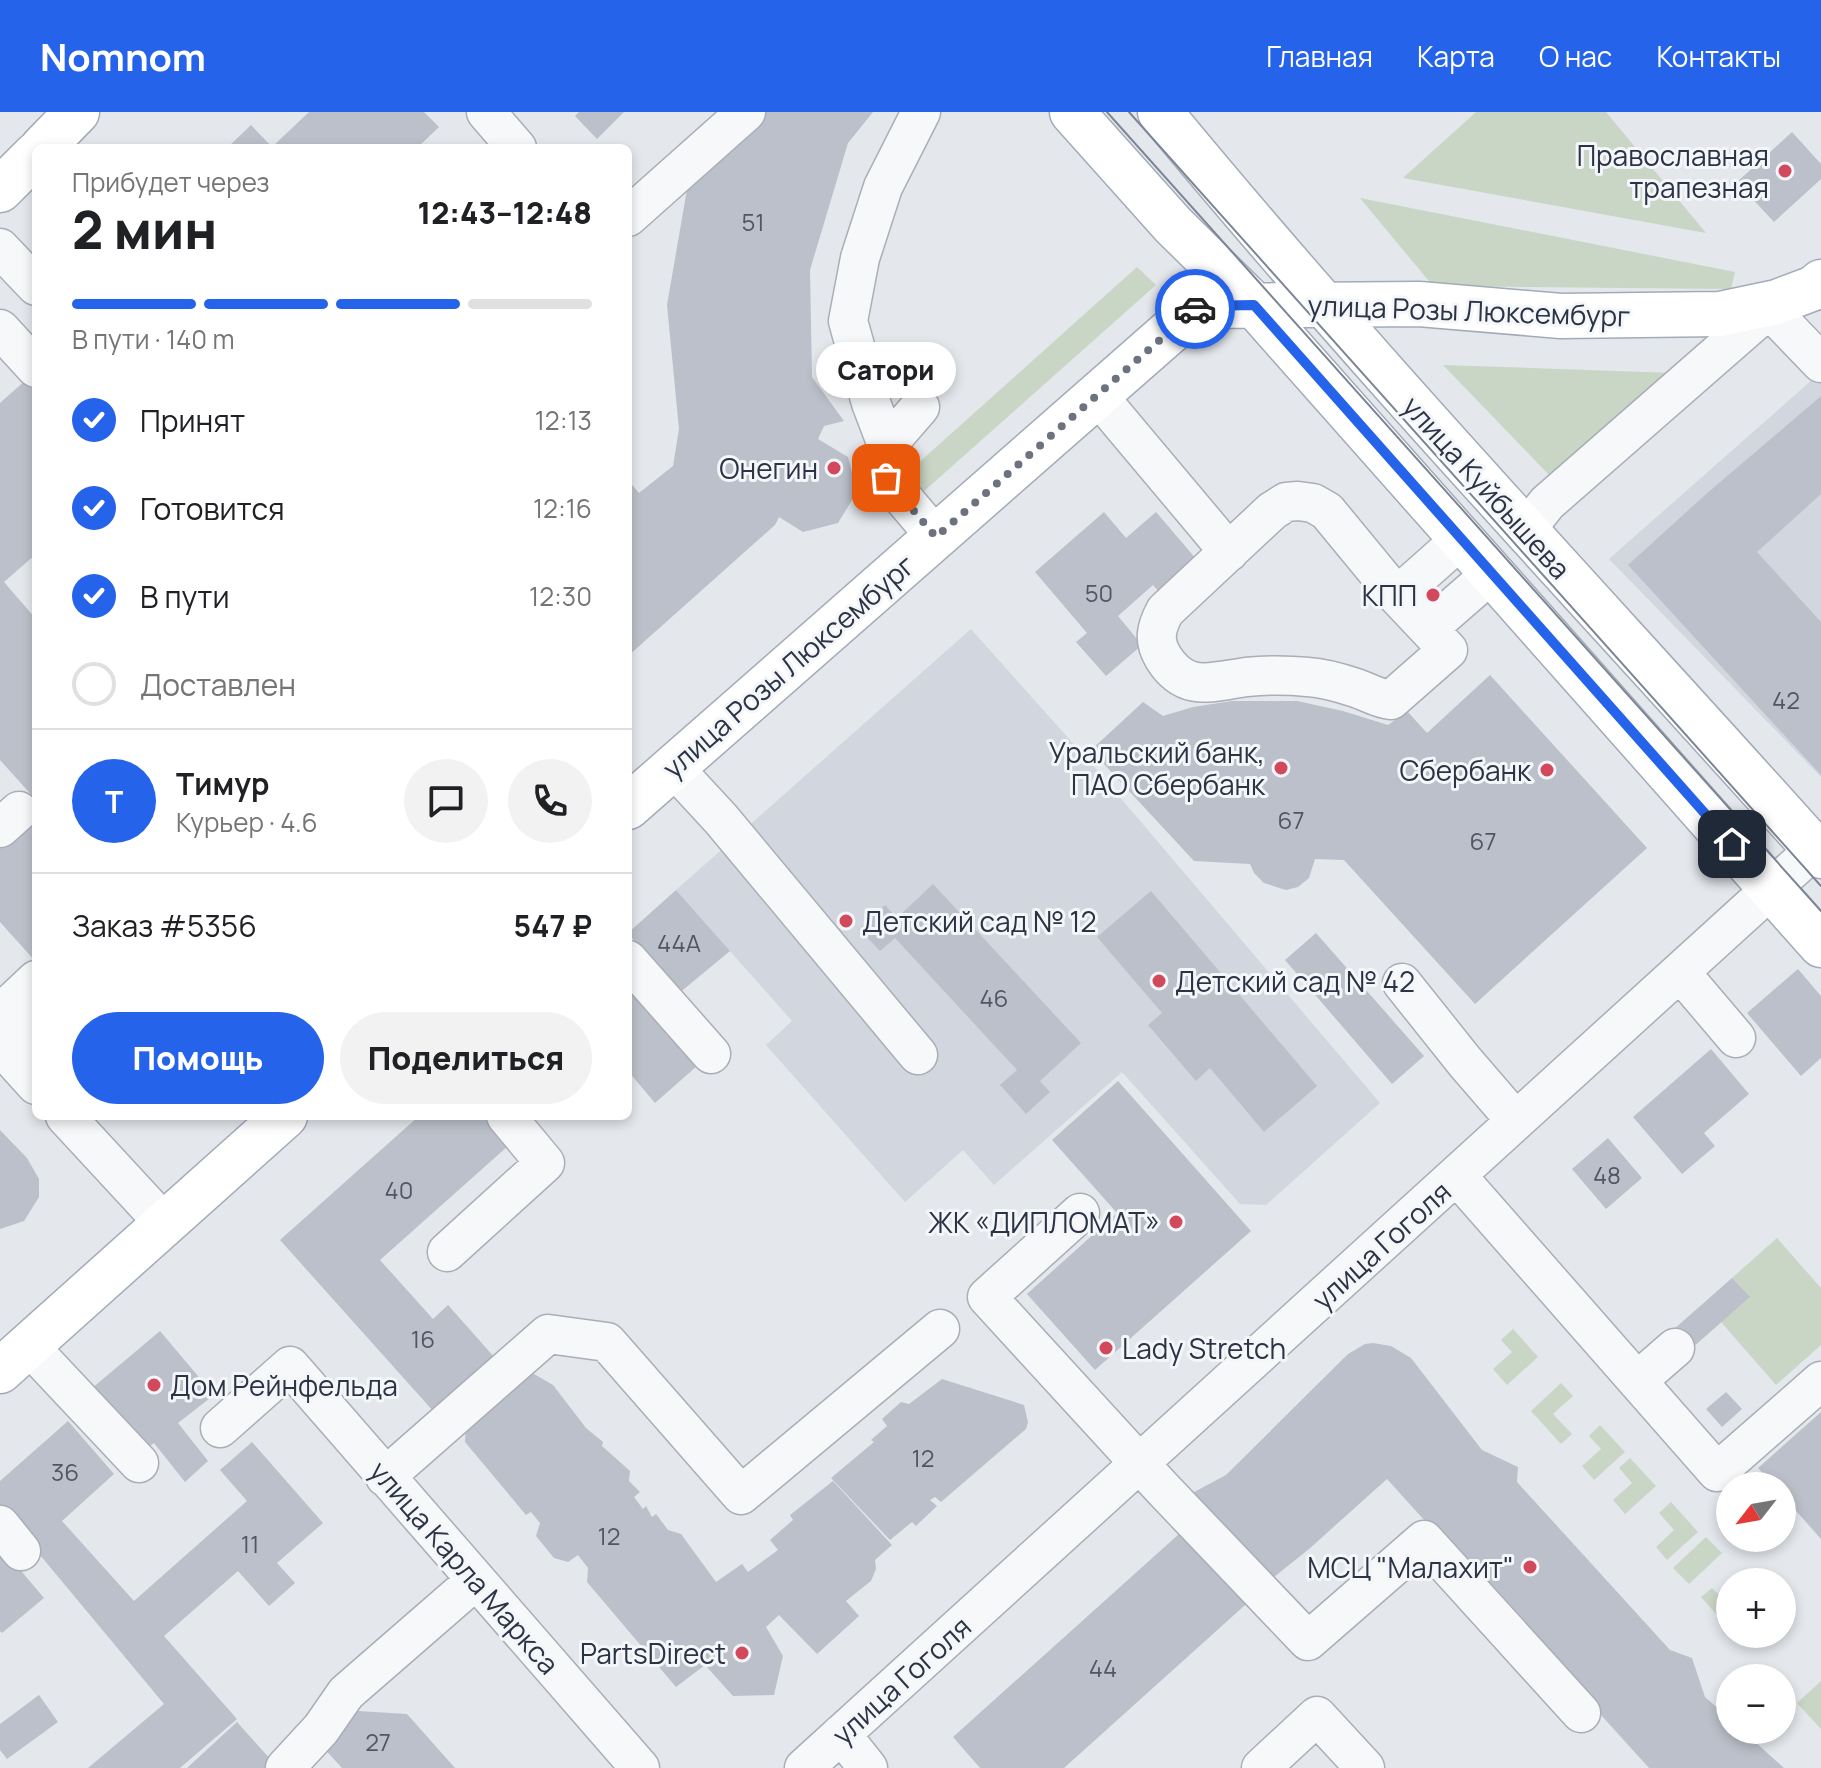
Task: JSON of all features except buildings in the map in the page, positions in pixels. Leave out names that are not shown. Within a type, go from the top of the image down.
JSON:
[{"type":"main road","points":[[46,144],[77,112]]},
{"type":"main road","points":[[1072,112],[1173,225],[1207,286]]},
{"type":"main road","name":"улица Куйбышева","points":[[1160,112],[1228,195],[1525,531],[1818,853]]},
{"type":"main road","points":[[0,190],[32,158]]},
{"type":"main road","points":[[1207,286],[1232,227],[1228,195]]},
{"type":"main road","name":"улица Розы Люксембург","points":[[632,803],[1098,396],[1207,286],[1254,305],[1419,304],[1561,316],[1720,314],[1800,295]]},
{"type":"main road","name":"улица Куйбышева","points":[[1254,305],[1821,945]]},
{"type":"main road","points":[[14,1358],[280,1120]]},
{"type":"street","points":[[486,112],[514,144]]},
{"type":"street","points":[[921,112],[883,187],[860,258],[848,321],[871,403],[887,445],[886,478],[936,537]]},
{"type":"street","points":[[632,213],[741,113]]},
{"type":"street","points":[[0,248],[32,282]]},
{"type":"street","points":[[1525,531],[1547,503],[1800,295],[1821,363]]},
{"type":"street","points":[[0,329],[32,364]]},
{"type":"street","points":[[1098,396],[1229,552]]},
{"type":"street","points":[[887,445],[920,407]]},
{"type":"street","points":[[1286,502],[1313,503],[1327,511],[1397,596],[1448,650],[1391,700],[1336,682],[1292,675],[1249,677],[1208,684],[1190,682],[1177,674],[1156,642],[1157,626],[1165,611],[1286,502]]},
{"type":"street","points":[[1397,596],[1460,540]]},
{"type":"street","points":[[1429,628],[1492,573]]},
{"type":"street","points":[[672,766],[721,819],[918,1055]]},
{"type":"street","name":"улица Гоголя","points":[[804,1768],[1680,972],[1772,889],[1818,853]]},
{"type":"street","points":[[632,965],[711,1054]]},
{"type":"street","points":[[1680,972],[1736,1038]]},
{"type":"street","points":[[1402,983],[1516,1121]]},
{"type":"street","points":[[0,1014],[32,984]]},
{"type":"street","points":[[32,1031],[4,1050],[32,1081]]},
{"type":"street","points":[[69,1120],[164,1223]]},
{"type":"street","points":[[447,1252],[545,1163],[509,1120]]},
{"type":"street","points":[[1457,1176],[1717,1472],[1821,1381]]},
{"type":"street","points":[[1080,1213],[987,1297],[1308,1641],[1424,1540],[1581,1713]]},
{"type":"street","points":[[385,1477],[548,1334],[607,1342],[741,1495],[940,1329]]},
{"type":"street","points":[[1637,1381],[1675,1348]]},
{"type":"street","points":[[14,1358],[139,1463]]},
{"type":"street","name":"улица Карла Маркса","points":[[220,1428],[290,1366],[640,1768]]},
{"type":"street","points":[[285,1768],[321,1729],[346,1693],[476,1580]]},
{"type":"street","points":[[1261,1768],[1317,1716],[1365,1768]]},
{"type":"street","points":[[841,1734],[868,1768]]},
{"type":"shaded area","points":[[1821,372],[1821,777],[1609,559]]},
{"type":"shaded area","name":"Детский сад № 12","points":[[971,629],[1096,769],[1380,1103],[1266,1205],[1240,1204],[1122,1072],[994,1185],[963,1150],[905,1202],[766,1045],[792,1021],[676,890]]},
{"type":"green space","points":[[1476,112],[1606,112],[1706,233],[1403,178]]},
{"type":"green space","points":[[1360,198],[1735,272],[1731,289],[1433,286]]},
{"type":"green space","points":[[1137,267],[1156,285],[922,493],[906,474]]},
{"type":"green space","points":[[1443,365],[1674,373],[1550,476]]},
{"type":"green space","points":[[1777,1238],[1821,1288],[1821,1345],[1776,1385],[1721,1322],[1749,1298],[1732,1278]]},
{"type":"green space","points":[[1513,1329],[1538,1357],[1507,1385],[1493,1369],[1512,1352],[1501,1340]]},
{"type":"green space","points":[[1561,1383],[1573,1396],[1553,1414],[1572,1434],[1561,1444],[1531,1411]]},
{"type":"green space","points":[[1600,1425],[1625,1452],[1594,1480],[1582,1466],[1601,1449],[1589,1436]]},
{"type":"green space","points":[[1630,1458],[1656,1486],[1625,1514],[1613,1500],[1632,1483],[1619,1468]]},
{"type":"green space","points":[[1671,1502],[1698,1532],[1667,1560],[1656,1547],[1674,1530],[1659,1513]]},
{"type":"green space","points":[[1706,1537],[1716,1547],[1716,1552],[1722,1553],[1689,1584],[1673,1568]]},
{"type":"green space","points":[[1712,1588],[1716,1592],[1716,1614],[1701,1597]]},
{"type":"green space","points":[[1821,1681],[1821,1729],[1797,1703]]},
{"type":"tram line","points":[[1107,112],[1821,911]]},
{"type":"tram line","points":[[1129,112],[1821,886]]},
{"type":"way so far","points":[[886,478],[936,537],[1195,309]]},
{"type":"place","name":"Православная трапезная","points":[[1785,171]]},
{"type":"place","name":"Онегин","points":[[834,468]]},
{"type":"place","name":"Сатори","points":[[886,478]]},
{"type":"place","name":"КПП","points":[[1433,595]]},
{"type":"place","name":"Уральский банк, ПАО Сбербанк","points":[[1281,768]]},
{"type":"place","name":"Сбербанк","points":[[1547,770]]},
{"type":"place","name":"Детский сад № 12","points":[[846,921]]},
{"type":"place","name":"Детский сад № 42","points":[[1159,981]]},
{"type":"place","name":"ЖК «ДИПЛОМАТ»","points":[[1176,1222]]},
{"type":"place","name":"Lady Stretch","points":[[1106,1348]]},
{"type":"place","name":"Дом Рейнфельда","points":[[154,1385]]},
{"type":"place","name":"МСЦ \"Малахит\"","points":[[1530,1567]]},
{"type":"place","name":"PartsDirect","points":[[742,1653]]},
{"type":"route","points":[[1195,309],[1199,306],[1254,305],[1732,844]]}]
